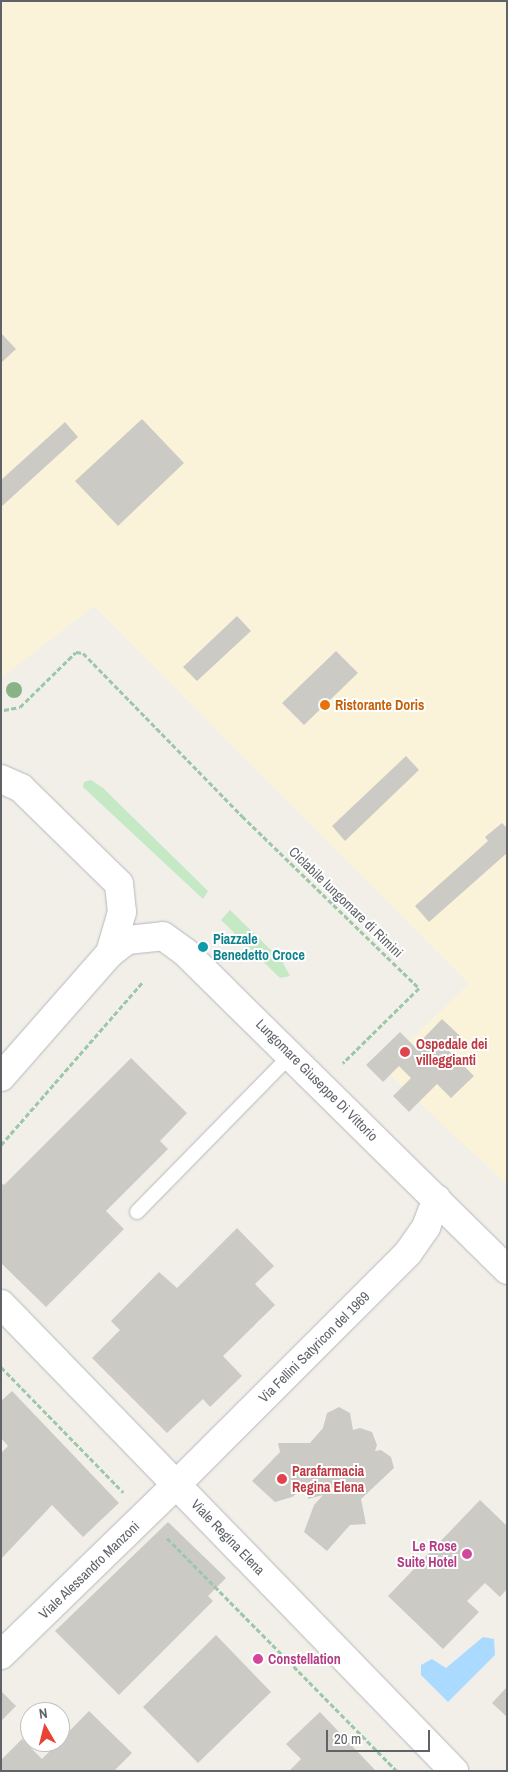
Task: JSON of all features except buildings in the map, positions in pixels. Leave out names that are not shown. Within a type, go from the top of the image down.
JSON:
[{"type":"street","points":[[1,780],[21,788],[119,884],[122,912],[110,953],[1,1077]]},
{"type":"street","name":"Lungomare Giuseppe Di Vittorio","points":[[110,953],[127,940],[163,936],[185,952],[507,1270]]},
{"type":"street","name":"Via Fellini Satyricon del 1969","points":[[177,1484],[408,1253],[426,1227],[437,1199]]},
{"type":"street","name":"Viale Regina Elena","points":[[1,1304],[454,1771]]},
{"type":"street","name":"Viale Alessandro Manzoni","points":[[1,1655],[177,1484]]},
{"type":"lane","points":[[137,1212],[291,1056]]},
{"type":"path","name":"Ciclabile lungomare di Rimini","points":[[2,710],[20,707],[76,652],[82,653],[249,823],[420,988],[339,1067]]},
{"type":"path","points":[[1,1145],[142,983]]},
{"type":"path","points":[[1,1367],[125,1495]]},
{"type":"path","points":[[162,1532],[397,1771]]},
{"type":"green space","points":[[91,780],[103,788],[208,891],[203,899],[83,787],[84,782]]},
{"type":"green space","points":[[230,910],[282,961],[290,976],[280,978],[221,920]]},
{"type":"sand","points":[[1,1],[507,1],[507,1185],[382,1067],[469,984],[94,606],[1,678]]},
{"type":"water","points":[[483,1637],[494,1639],[495,1655],[448,1702],[421,1675],[421,1665],[432,1659],[446,1668]]},
{"type":"place","name":"Ristorante Doris","points":[[325,705]]},
{"type":"place","name":"Piazzale Benedetto Croce","points":[[203,947]]},
{"type":"place","name":"Ospedale dei villeggianti","points":[[405,1052]]},
{"type":"place","name":"Parafarmacia Regina Elena","points":[[282,1479]]},
{"type":"place","name":"Le Rose Suite Hotel","points":[[467,1554]]},
{"type":"place","name":"Constellation","points":[[258,1659]]}]
